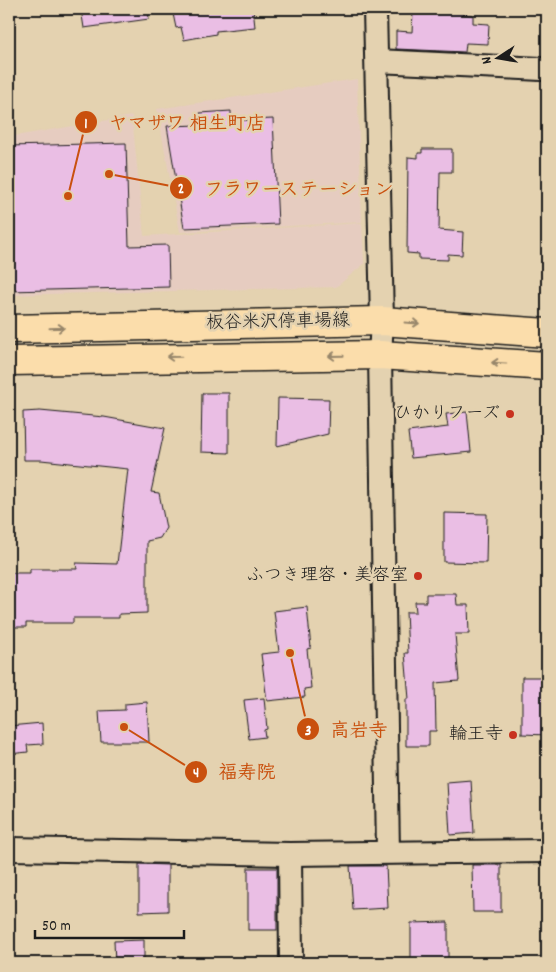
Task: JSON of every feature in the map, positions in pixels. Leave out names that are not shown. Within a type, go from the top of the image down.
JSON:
[{"type":"main road","name":"板谷米沢停車場線","points":[[9,329],[382,321],[547,333]]},
{"type":"main road","name":"板谷米沢停車場線","points":[[9,361],[380,356],[547,366]]},
{"type":"street","points":[[375,9],[382,321],[380,356],[388,852]]},
{"type":"street","points":[[377,61],[541,69]]},
{"type":"street","points":[[9,849],[290,854],[547,851]]},
{"type":"street","points":[[290,854],[291,963]]},
{"type":"shaded area","points":[[357,79],[362,222],[180,232],[157,109]]},
{"type":"shaded area","points":[[132,116],[144,236],[362,223],[364,264],[336,287],[9,295],[9,137]]},
{"type":"building","points":[[81,9],[148,9],[149,19],[84,28]]},
{"type":"building","points":[[172,9],[253,9],[255,27],[216,31],[216,34],[184,40],[181,27],[176,28]]},
{"type":"building","points":[[417,9],[463,9],[462,14],[473,15],[473,23],[489,24],[488,44],[466,43],[465,52],[396,49],[396,31],[412,32],[413,12],[417,12]]},
{"type":"building","points":[[231,111],[231,121],[273,119],[278,224],[184,228],[167,126],[201,125],[200,113]]},
{"type":"building","points":[[126,143],[129,246],[168,245],[169,287],[9,291],[9,146]]},
{"type":"building","points":[[422,149],[452,149],[452,172],[440,172],[439,230],[463,232],[462,255],[448,254],[448,260],[419,259],[419,254],[407,253],[408,157],[418,158],[418,153],[422,153]]},
{"type":"building","points":[[202,393],[229,393],[229,453],[201,452]]},
{"type":"building","points":[[278,398],[329,399],[328,434],[277,446]]},
{"type":"building","points":[[40,411],[104,417],[165,428],[151,492],[159,493],[166,528],[160,538],[147,541],[147,613],[119,614],[119,618],[73,618],[73,623],[26,623],[26,627],[9,627],[9,573],[30,573],[30,569],[77,569],[76,563],[117,564],[128,469],[24,460],[23,412]]},
{"type":"building","points":[[467,412],[471,452],[411,458],[408,432],[448,427],[446,414]]},
{"type":"building","points":[[444,513],[487,514],[486,563],[444,562]]},
{"type":"building","points":[[426,594],[456,594],[457,605],[468,605],[469,634],[455,634],[459,681],[435,683],[436,731],[429,731],[429,746],[406,746],[406,699],[409,699],[405,653],[408,653],[406,612],[416,612],[415,602],[426,602]]},
{"type":"building","points":[[307,607],[311,648],[307,649],[311,688],[304,689],[305,697],[267,701],[261,654],[279,652],[274,611]]},
{"type":"building","points":[[522,677],[547,677],[547,735],[522,734]]},
{"type":"building","points":[[264,698],[267,729],[264,730],[265,737],[249,739],[244,700]]},
{"type":"building","points":[[147,702],[149,742],[101,742],[99,711],[125,710],[125,704]]},
{"type":"building","points":[[42,723],[43,744],[27,745],[28,752],[9,754],[9,726]]},
{"type":"building","points":[[471,780],[474,833],[450,835],[447,782]]},
{"type":"building","points":[[139,864],[168,865],[168,911],[139,912]]},
{"type":"building","points":[[472,865],[501,865],[501,912],[473,912]]},
{"type":"building","points":[[350,866],[386,866],[388,908],[353,910]]},
{"type":"building","points":[[248,868],[277,868],[277,930],[248,930]]},
{"type":"building","points":[[448,922],[448,963],[411,963],[411,923]]},
{"type":"building","points":[[144,940],[144,963],[115,963],[114,941]]},
{"type":"place","name":"フラワーステーション","points":[[109,174]]},
{"type":"place","name":"ヤマザワ 相生町店","points":[[68,196]]},
{"type":"place","name":"ひかりフーズ","points":[[510,414]]},
{"type":"place","name":"ふつき理容・美容室","points":[[418,576]]},
{"type":"place","name":"高岩寺","points":[[290,653]]},
{"type":"place","name":"福寿院","points":[[124,727]]},
{"type":"place","name":"輪王寺","points":[[513,735]]}]
